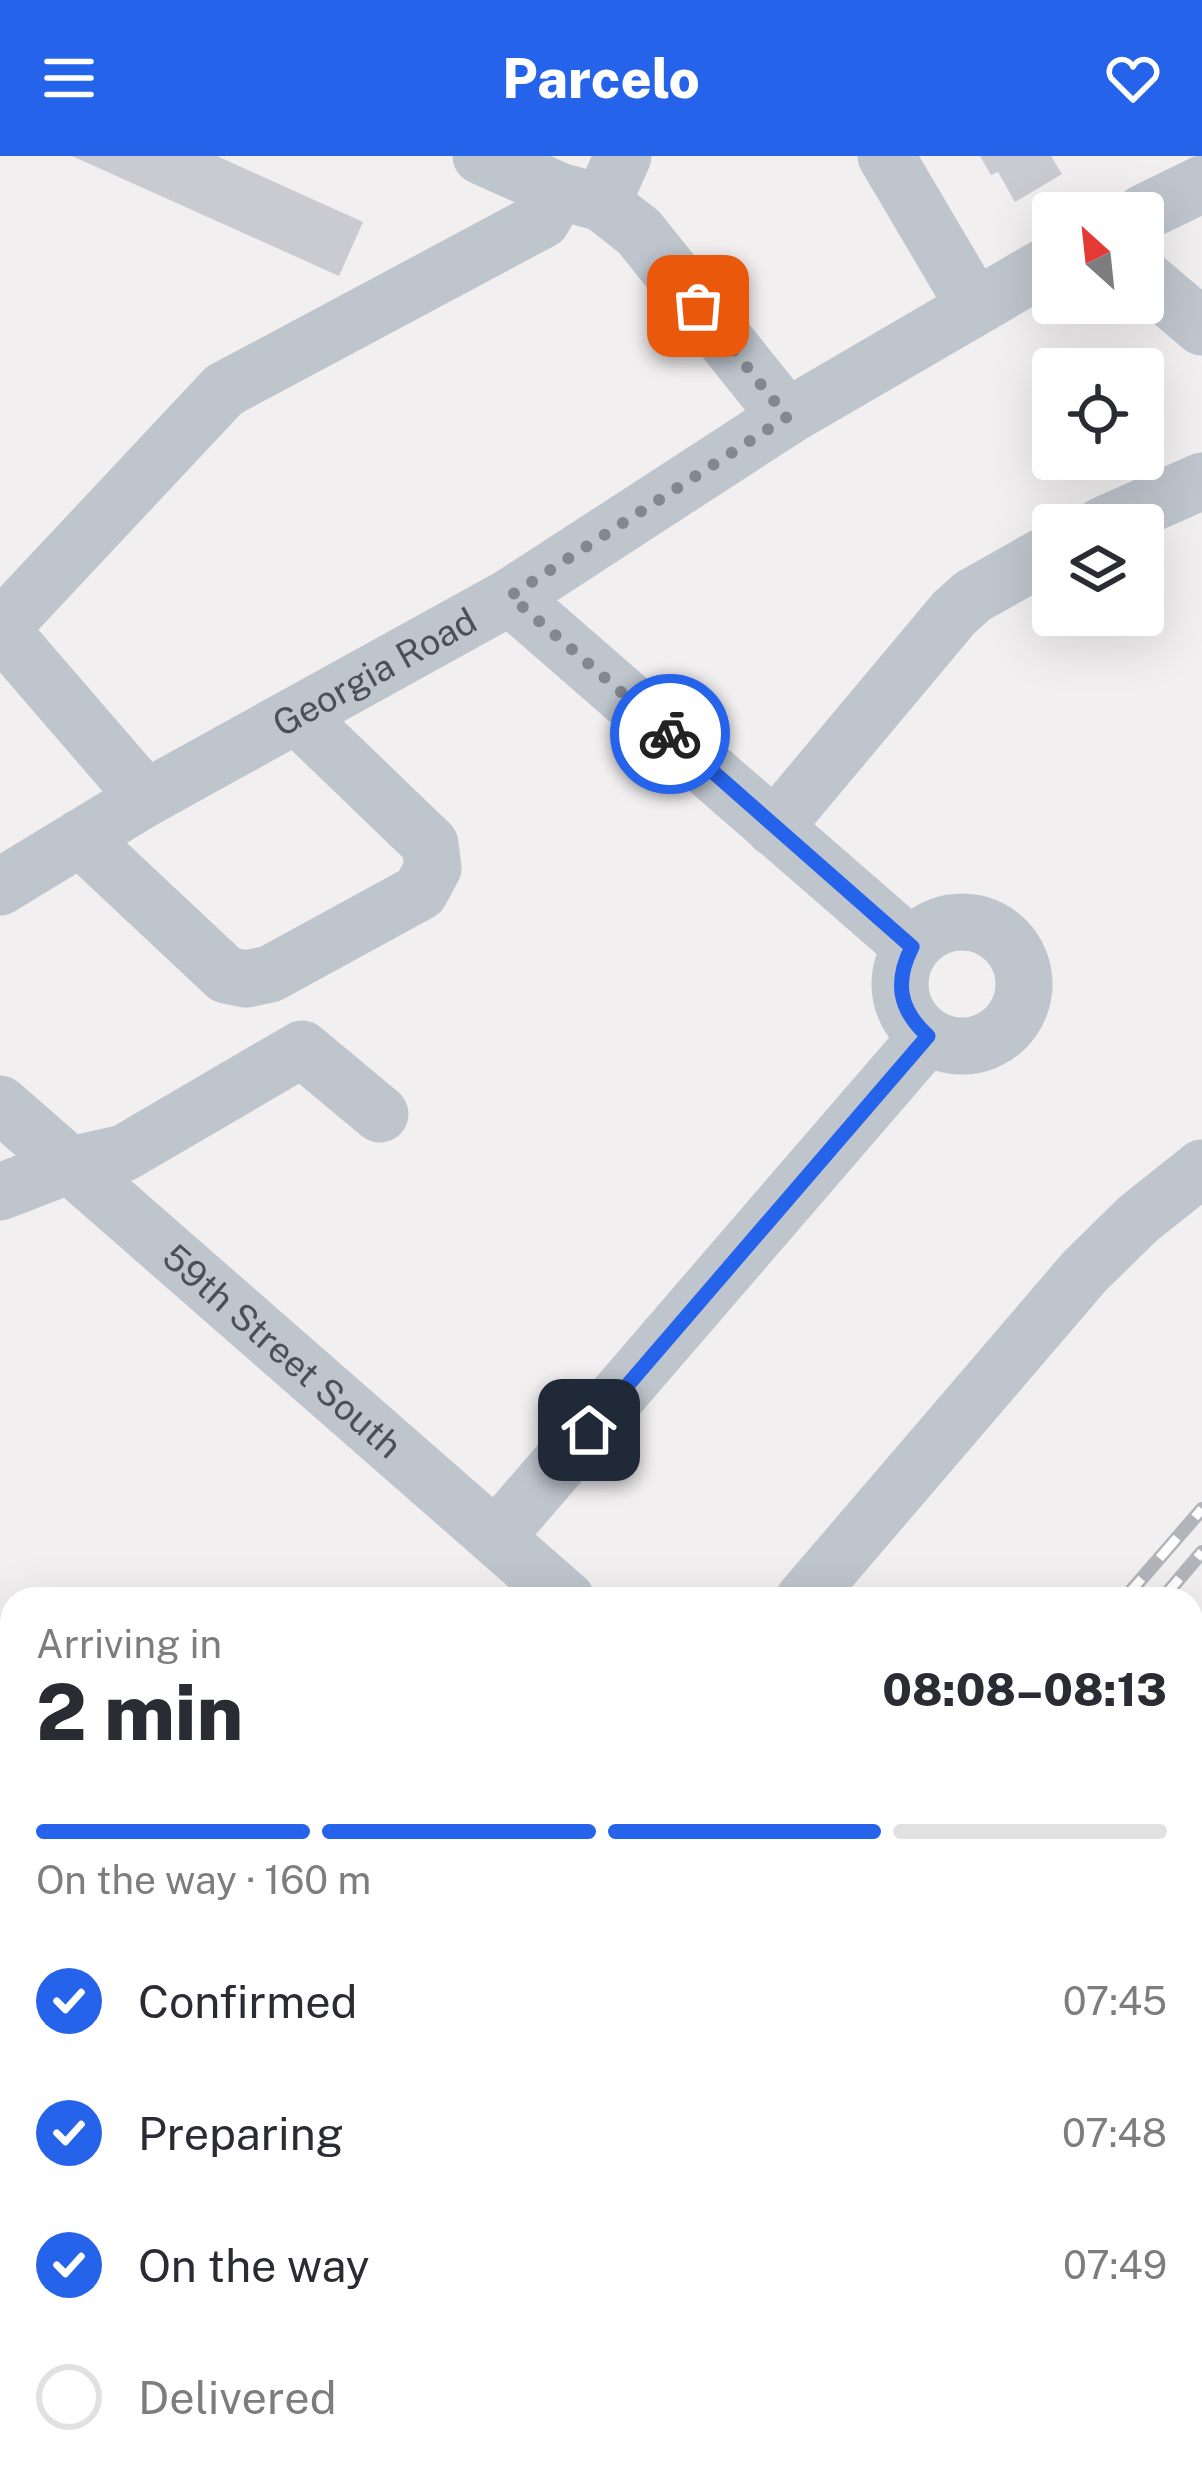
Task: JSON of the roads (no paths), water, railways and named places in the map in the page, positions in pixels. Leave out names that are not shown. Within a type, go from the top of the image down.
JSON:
[{"type":"street","points":[[481,156],[595,184],[787,417]]},
{"type":"street","points":[[886,156],[975,308]]},
{"type":"street","points":[[146,798],[0,629],[224,390],[542,220],[595,184]]},
{"type":"street","points":[[1164,203],[1202,184]]},
{"type":"street","name":"Georgia Road","points":[[0,887],[146,798],[510,596],[787,417],[1032,274]]},
{"type":"street","points":[[1164,295],[1202,327]]},
{"type":"street","points":[[1150,504],[1202,481]]},
{"type":"street","points":[[774,828],[954,614],[973,596],[1032,563]]},
{"type":"street","points":[[510,596],[912,947]]},
{"type":"street","points":[[80,838],[226,975],[246,979],[270,974],[420,892],[433,868],[430,844],[296,715]]},
{"type":"street","points":[[946,924],[986,926],[1016,954],[1023,973],[1017,1013],[1004,1030],[967,1046],[928,1036],[903,1005],[903,965],[912,947],[946,924]]},
{"type":"street","points":[[496,1537],[928,1036]]},
{"type":"street","points":[[0,1192],[70,1165],[124,1153],[302,1049],[380,1114]]},
{"type":"street","name":"59th Street South","points":[[0,1104],[552,1587]]},
{"type":"street","points":[[814,1587],[1085,1271],[1138,1219],[1202,1168]]},
{"type":"railway","points":[[1134,1587],[1202,1509]]},
{"type":"railway","points":[[1172,1587],[1202,1552]]}]
